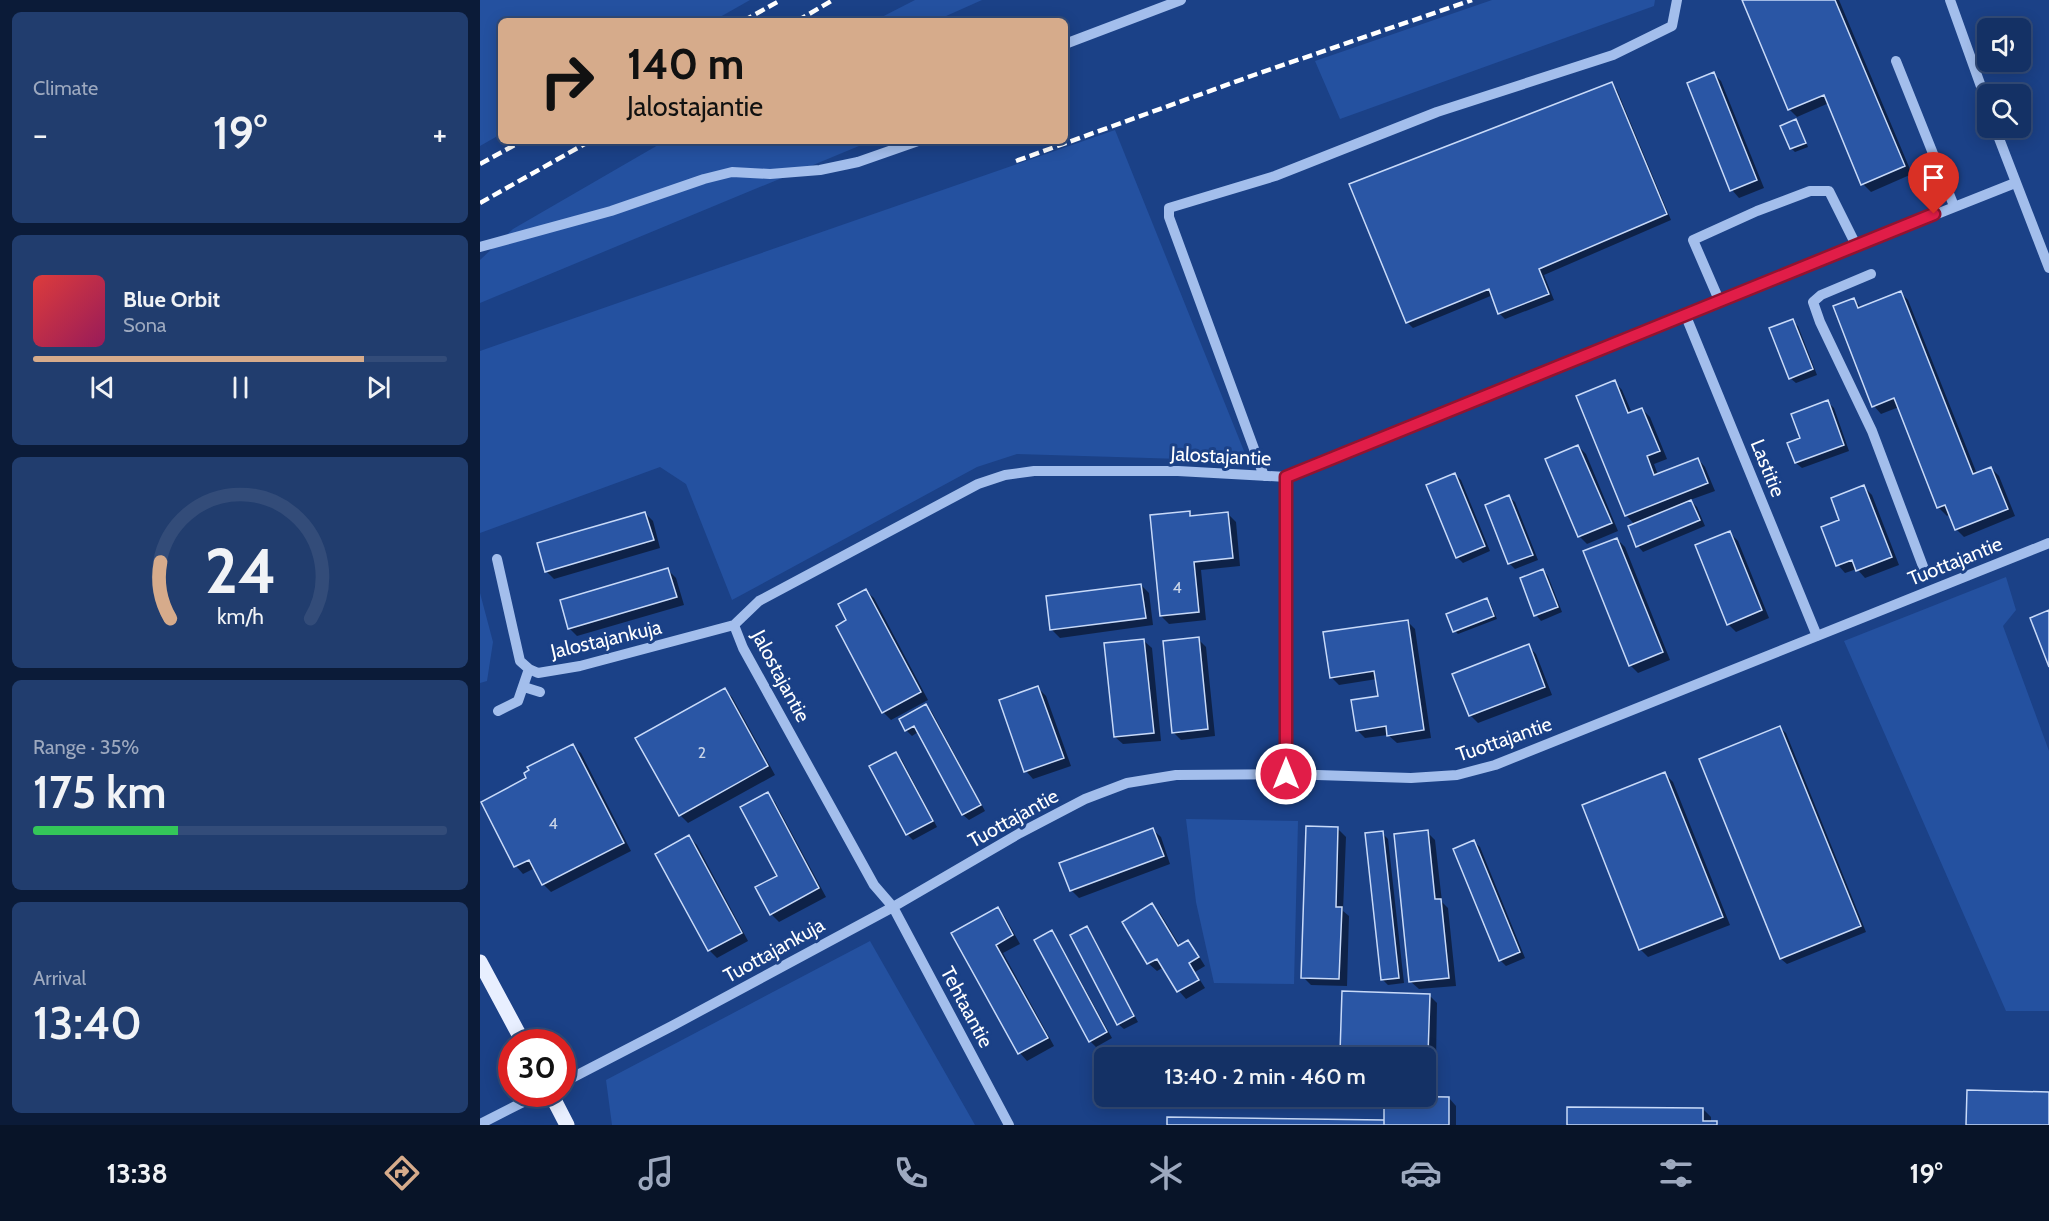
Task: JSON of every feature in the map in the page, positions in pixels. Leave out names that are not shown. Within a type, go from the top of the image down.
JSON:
[{"type":"main road","points":[[480,962],[516,1029]]},
{"type":"main road","points":[[558,1107],[567,1125]]},
{"type":"street","points":[[1068,43],[1181,0]]},
{"type":"street","points":[[1264,476],[1169,217],[1169,208],[1275,176],[1437,112],[1613,56],[1672,26],[1677,0]]},
{"type":"street","points":[[1950,0],[1980,84]]},
{"type":"street","points":[[1896,62],[1954,206]]},
{"type":"street","points":[[1999,138],[2049,268]]},
{"type":"street","points":[[480,247],[611,211],[704,179],[732,172],[770,174],[820,170],[858,162],[909,144]]},
{"type":"street","name":"Jalostajantie","points":[[893,907],[874,885],[744,648],[734,625],[759,601],[978,484],[1005,475],[1046,471],[1178,471],[1286,477],[1719,300],[2015,183]]},
{"type":"street","points":[[1719,300],[1693,240],[1757,211],[1810,191],[1829,191],[1856,245]]},
{"type":"street","points":[[1871,274],[1821,295],[1813,302],[1820,322],[1872,431],[1927,577]]},
{"type":"street","name":"Lastitie","points":[[1685,314],[1817,636]]},
{"type":"street","points":[[1286,477],[1286,774]]},
{"type":"street","name":"Tuottajantie","points":[[893,907],[1029,828],[1085,799],[1127,783],[1176,775],[1286,774],[1411,778],[1467,773],[1495,765],[2049,543]]},
{"type":"street","name":"Jalostajankuja","points":[[497,559],[520,661],[538,673],[580,666],[734,625]]},
{"type":"street","points":[[498,711],[518,701],[529,669]]},
{"type":"street","points":[[524,687],[540,692]]},
{"type":"street","name":"Tuottajankuja","points":[[576,1076],[893,907]]},
{"type":"street","name":"Tehtaantie","points":[[893,907],[1009,1125]]},
{"type":"street","points":[[480,1124],[513,1107]]},
{"type":"shaded area","points":[[480,0],[750,0],[718,18],[498,18],[498,136],[480,146]]},
{"type":"shaded area","points":[[915,0],[982,0],[942,18],[880,18]]},
{"type":"shaded area","points":[[1492,0],[1655,0],[1654,6],[1340,119],[1315,61]]},
{"type":"shaded area","points":[[1115,130],[1248,461],[1017,454],[977,467],[732,600],[686,484],[660,467],[480,533],[480,351]]},
{"type":"shaded area","points":[[660,144],[864,144],[480,303],[480,260],[513,229]]},
{"type":"shaded area","points":[[2006,577],[2016,610],[2003,626],[2049,751],[2049,1011],[2006,1011],[1844,641]]},
{"type":"shaded area","points":[[480,593],[493,642],[487,681],[480,683]]},
{"type":"shaded area","points":[[1186,819],[1298,821],[1294,984],[1214,983],[1196,902]]},
{"type":"shaded area","points":[[870,941],[975,1125],[612,1125],[606,1080]]},
{"type":"building","points":[[1742,0],[1835,0],[1905,166],[1861,185],[1824,95],[1788,110]]},
{"type":"building","points":[[1714,72],[1757,180],[1730,191],[1687,83]]},
{"type":"building","points":[[1612,82],[1667,214],[1539,269],[1549,294],[1498,314],[1489,289],[1406,323],[1349,184]]},
{"type":"building","points":[[1796,119],[1806,143],[1790,149],[1780,126]]},
{"type":"building","points":[[1901,291],[1973,474],[1991,467],[2008,509],[1955,530],[1945,505],[1937,508],[1894,398],[1872,407],[1833,306],[1854,298],[1858,308]]},
{"type":"building","points":[[1793,319],[1813,369],[1789,379],[1769,328]]},
{"type":"building","points":[[1615,380],[1628,413],[1642,408],[1660,451],[1647,456],[1654,475],[1698,458],[1708,483],[1625,516],[1576,396]]},
{"type":"building","points":[[1828,400],[1844,445],[1795,463],[1787,443],[1800,438],[1791,414]]},
{"type":"building","points":[[1578,445],[1612,523],[1578,537],[1545,459]]},
{"type":"building","points":[[1455,473],[1485,546],[1456,558],[1426,485]]},
{"type":"building","points":[[1864,485],[1892,557],[1856,571],[1852,560],[1836,566],[1821,527],[1839,520],[1831,498]]},
{"type":"building","points":[[1509,495],[1533,555],[1508,564],[1485,505]]},
{"type":"building","points":[[1691,500],[1700,520],[1636,547],[1628,526]]},
{"type":"building","points":[[1190,511],[1190,516],[1228,512],[1233,558],[1194,562],[1199,612],[1160,616],[1150,515]]},
{"type":"building","points":[[645,512],[654,540],[545,572],[537,543]]},
{"type":"building","points":[[1730,531],[1762,610],[1727,625],[1695,545]]},
{"type":"building","points":[[1617,538],[1663,652],[1629,666],[1583,551]]},
{"type":"building","points":[[668,568],[677,597],[568,629],[560,600]]},
{"type":"building","points":[[1543,569],[1558,607],[1534,616],[1520,578]]},
{"type":"building","points":[[1141,584],[1146,618],[1050,630],[1046,596]]},
{"type":"building","points":[[866,589],[921,692],[882,713],[836,626],[846,620],[838,604]]},
{"type":"building","points":[[1487,598],[1494,616],[1453,632],[1446,614]]},
{"type":"building","points":[[2049,610],[2049,667],[2030,618]]},
{"type":"building","points":[[1408,620],[1424,730],[1387,736],[1386,726],[1356,731],[1351,700],[1378,696],[1374,671],[1330,678],[1323,632]]},
{"type":"building","points":[[1199,637],[1208,729],[1172,733],[1163,641]]},
{"type":"building","points":[[1144,639],[1154,733],[1114,737],[1104,643]]},
{"type":"building","points":[[1529,644],[1545,687],[1469,716],[1452,674]]},
{"type":"building","points":[[1038,686],[1064,758],[1024,772],[999,700]]},
{"type":"building","points":[[725,688],[768,766],[679,816],[635,738]]},
{"type":"building","points":[[926,704],[981,805],[962,815],[914,726],[905,731],[899,719]]},
{"type":"building","points":[[1780,726],[1861,926],[1780,959],[1699,759]]},
{"type":"building","points":[[573,744],[624,843],[542,885],[529,860],[514,867],[481,802],[526,778],[524,773],[529,770],[527,767]]},
{"type":"building","points":[[896,752],[933,821],[906,835],[869,766]]},
{"type":"building","points":[[1665,772],[1723,917],[1639,950],[1582,805]]},
{"type":"building","points":[[768,792],[819,888],[770,915],[755,887],[777,876],[740,807]]},
{"type":"building","points":[[1306,826],[1338,827],[1336,907],[1342,907],[1339,979],[1301,978]]},
{"type":"building","points":[[1153,828],[1164,856],[1070,891],[1059,863]]},
{"type":"building","points":[[1428,830],[1435,899],[1441,899],[1449,978],[1409,982],[1394,834]]},
{"type":"building","points":[[1383,831],[1399,978],[1381,980],[1365,833]]},
{"type":"building","points":[[689,835],[742,933],[708,951],[655,854]]},
{"type":"building","points":[[1474,840],[1520,952],[1499,961],[1453,849]]},
{"type":"building","points":[[1152,903],[1178,946],[1188,940],[1199,957],[1189,963],[1199,980],[1177,992],[1157,959],[1147,964],[1122,922]]},
{"type":"building","points":[[998,907],[1013,935],[996,945],[1048,1038],[1018,1054],[951,933]]},
{"type":"building","points":[[1087,926],[1134,1016],[1117,1025],[1070,935]]},
{"type":"building","points":[[1052,930],[1107,1032],[1089,1042],[1034,940]]},
{"type":"building","points":[[1342,991],[1430,994],[1428,1047],[1340,1047]]},
{"type":"building","points":[[1967,1090],[2049,1092],[2049,1125],[1966,1125]]},
{"type":"building","points":[[1436,1097],[1449,1097],[1449,1125],[1384,1125],[1384,1107],[1436,1107]]},
{"type":"building","points":[[1567,1107],[1703,1108],[1703,1121],[1717,1121],[1717,1125],[1567,1125]]},
{"type":"building","points":[[1167,1117],[1384,1120],[1384,1125],[1167,1125]]},
{"type":"railway","points":[[748,18],[781,0]]},
{"type":"railway","points":[[802,18],[833,0]]},
{"type":"railway","points":[[1068,142],[1472,0]]},
{"type":"railway","points":[[480,164],[517,144]]},
{"type":"railway","points":[[480,203],[585,144]]},
{"type":"railway","points":[[1016,161],[1063,144]]},
{"type":"route","points":[[1286,774],[1286,477],[1934,214]]}]
